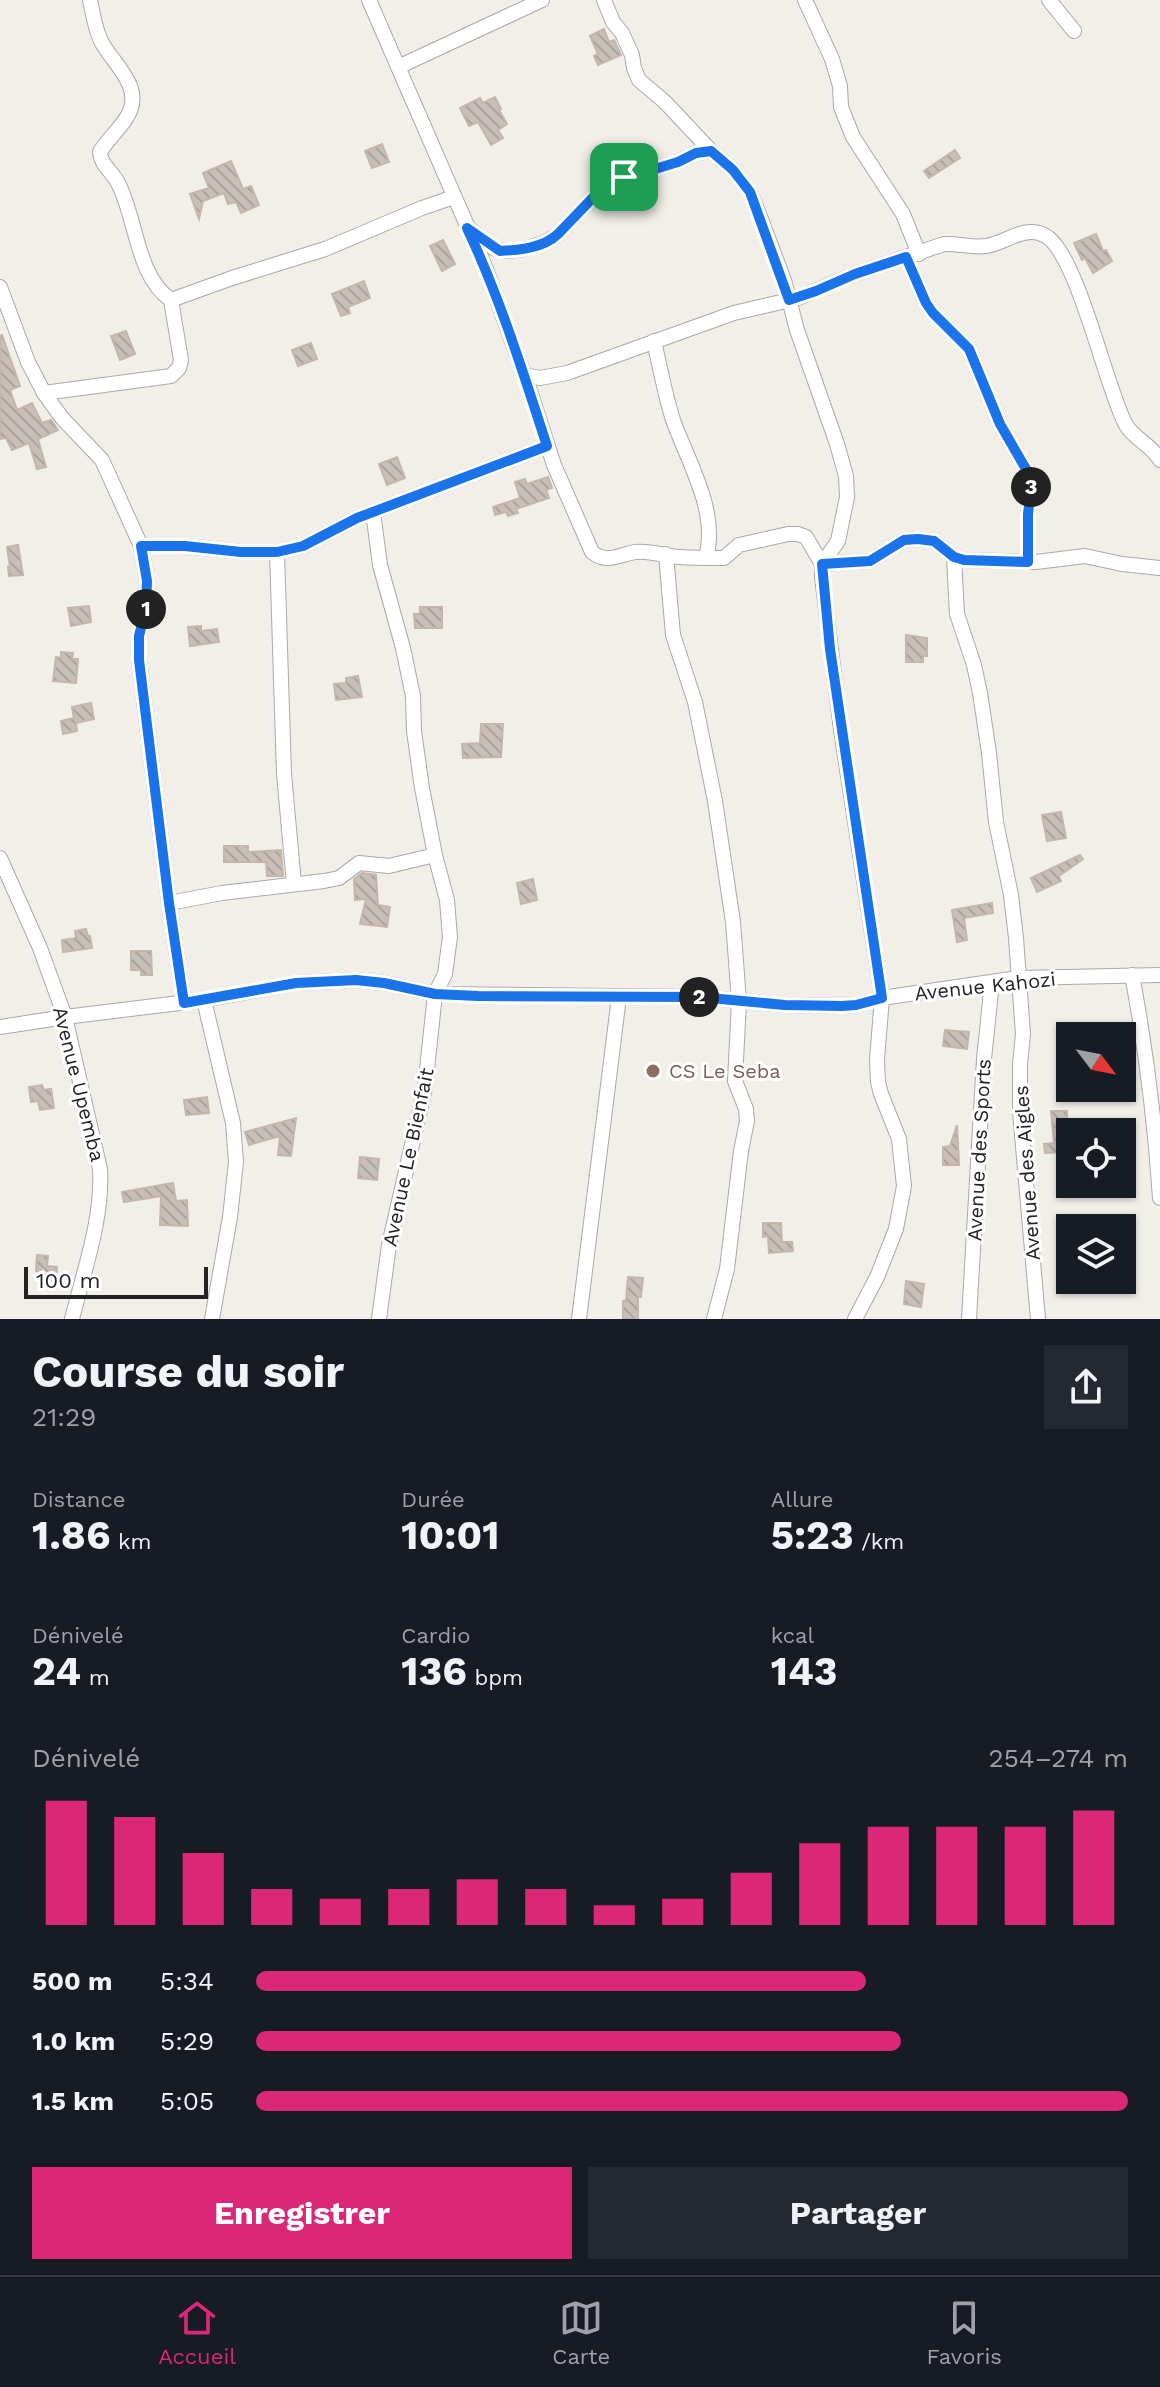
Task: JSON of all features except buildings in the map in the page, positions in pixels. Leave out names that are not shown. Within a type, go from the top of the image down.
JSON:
[{"type":"street","points":[[44,393],[171,376],[179,368],[181,360],[171,300],[155,286],[117,181],[100,160],[100,152],[130,112],[133,98],[130,86],[101,43],[90,0]]},
{"type":"street","points":[[369,0],[486,269],[547,446],[592,552],[597,556],[615,557],[636,552],[724,558],[739,545],[798,534],[806,537],[822,564],[830,649],[882,998],[878,1082],[899,1139],[904,1186],[896,1229],[877,1277],[855,1319]]},
{"type":"street","points":[[398,67],[542,0]]},
{"type":"street","points":[[604,0],[632,55],[639,80],[733,170],[750,192],[846,476],[847,497],[838,541],[822,564]]},
{"type":"street","points":[[805,0],[832,59],[840,86],[841,107],[853,137],[903,214],[926,303],[969,349],[1000,424],[1030,476],[1028,562]]},
{"type":"street","points":[[1049,0],[1074,31]]},
{"type":"street","points":[[467,228],[500,251],[550,242],[606,184],[678,162],[696,153],[711,151]]},
{"type":"street","points":[[171,300],[325,249],[454,197]]},
{"type":"street","points":[[524,375],[540,378],[567,373],[734,313],[816,291],[855,274],[944,244],[974,247],[991,245],[1026,231],[1041,233],[1053,240],[1069,271],[1127,426],[1160,460]]},
{"type":"street","points":[[0,287],[28,362],[44,393],[62,418],[102,460],[141,546],[147,581],[146,607],[139,636],[139,660],[184,1003]]},
{"type":"street","points":[[654,341],[672,417],[701,494],[710,536],[706,557]]},
{"type":"street","points":[[141,546],[277,552],[303,546],[373,512],[547,446]]},
{"type":"street","name":"Avenue Le Bienfait","points":[[373,512],[380,565],[413,696],[414,731],[435,855],[447,900],[450,937],[445,974],[435,994],[425,1088],[389,1245],[379,1319]]},
{"type":"street","points":[[822,564],[870,561],[904,540],[918,539],[934,541],[954,557],[964,560],[1028,562],[1085,556],[1160,568]]},
{"type":"street","points":[[277,552],[284,774],[294,884]]},
{"type":"street","points":[[666,554],[673,635],[695,702],[715,801],[733,922],[739,1001],[735,1081],[746,1109],[747,1121],[727,1269],[714,1319]]},
{"type":"street","name":"Avenue des Aigles","points":[[954,557],[957,614],[980,693],[996,822],[1016,938],[1023,1034],[1020,1112],[1038,1319]]},
{"type":"street","points":[[169,903],[339,878],[359,863],[389,866],[435,855]]},
{"type":"street","name":"Avenue Upemba","points":[[0,858],[40,948],[65,1017],[100,1169],[102,1192],[72,1319]]},
{"type":"street","points":[[1132,975],[1156,1130],[1160,1198]]},
{"type":"street","name":"Avenue Kahozi","points":[[0,1027],[184,1003],[296,983],[356,980],[435,994],[699,997],[785,1005],[842,1006],[1018,978],[1160,975]]},
{"type":"street","name":"Avenue des Sports","points":[[969,1319],[984,1059],[992,982]]},
{"type":"street","points":[[579,1319],[619,997]]},
{"type":"street","points":[[204,1000],[233,1123],[236,1162],[228,1231],[212,1319]]},
{"type":"place","name":"CS Le Seba","points":[[653,1071]]},
{"type":"route","points":[[711,151],[733,170],[750,192],[789,300],[906,257],[926,303],[969,349],[1000,424],[1030,476],[1028,562],[964,560],[954,557],[934,541],[918,539],[904,540],[870,561],[822,564],[841,730],[882,998],[842,1006],[785,1005],[699,997],[478,996],[435,994],[356,980],[296,983],[184,1003],[139,660],[139,636],[146,607],[147,581],[141,546],[277,552],[303,546],[357,518],[547,446],[486,269],[467,228],[500,251],[550,242],[606,184],[624,177],[711,151]]}]
